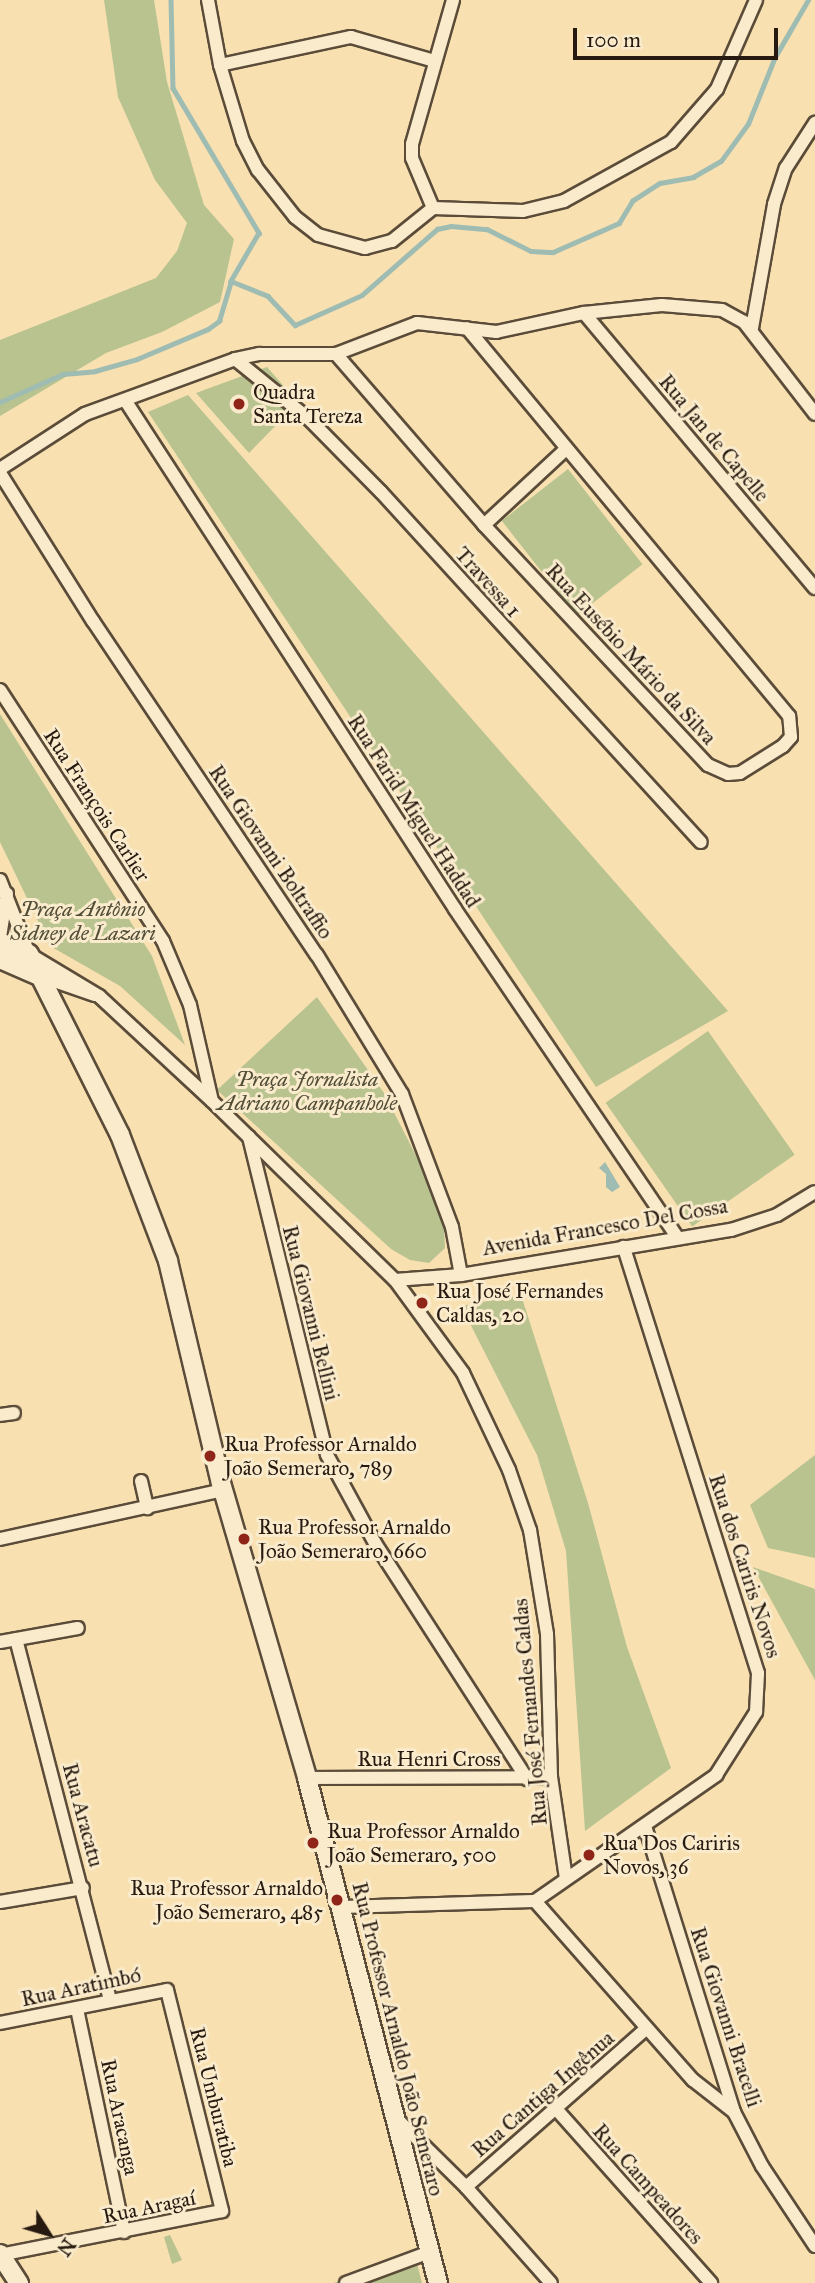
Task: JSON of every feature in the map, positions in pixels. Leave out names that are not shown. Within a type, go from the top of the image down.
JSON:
[{"type":"main road","points":[[1,948],[29,954]]},
{"type":"main road","points":[[1,948],[37,975]]},
{"type":"main road","name":"Rua Professor Arnaldo João Semeraro","points":[[29,954],[37,975],[76,1044],[149,1206],[188,1329],[223,1490],[307,1779],[438,2283]]},
{"type":"main road","points":[[0,2255],[19,2283]]},
{"type":"street","points":[[208,0],[220,65],[243,141],[258,170],[295,217],[318,235],[350,247],[379,247],[433,208],[523,211],[564,201],[671,142],[717,89],[750,2]]},
{"type":"street","points":[[433,208],[412,158],[434,61],[453,0]]},
{"type":"street","points":[[220,65],[351,37],[434,61]]},
{"type":"street","points":[[815,123],[786,168],[774,204],[752,328],[759,345],[815,414]]},
{"type":"street","points":[[0,471],[60,426],[235,359],[259,354],[336,354],[417,323],[508,331],[584,313],[662,305],[722,310],[752,328]]},
{"type":"street","name":"Rua Jan de Capelle","points":[[584,313],[815,588]]},
{"type":"street","name":"Rua Eusébio Mário da Silva","points":[[336,354],[484,525],[708,765],[728,774],[740,773],[783,746],[791,737],[789,716],[467,328]]},
{"type":"street","name":"Travessa 1","points":[[235,359],[310,420],[381,492],[701,842]]},
{"type":"street","name":"Rua Farid Miguel Haddad","points":[[125,400],[455,909],[678,1238]]},
{"type":"street","points":[[484,525],[566,449]]},
{"type":"street","name":"Rua Giovanni Boltraffio","points":[[0,471],[93,621],[317,955],[402,1094],[452,1227],[461,1275]]},
{"type":"street","name":"Rua François Carlier","points":[[0,690],[163,941],[190,1005],[212,1101]]},
{"type":"street","name":"Rua Professor Arnaldo João Semeraro","points":[[0,880],[29,954]]},
{"type":"street","points":[[1,948],[7,894]]},
{"type":"street","points":[[29,954],[99,996],[249,1137]]},
{"type":"street","points":[[37,975],[65,988],[99,996]]},
{"type":"street","name":"Rua José Fernandes Caldas","points":[[249,1137],[394,1280],[463,1373],[519,1495],[530,1530],[547,1634],[551,1777],[566,1878]]},
{"type":"street","name":"Rua Giovanni Bellini","points":[[249,1137],[327,1455],[375,1543],[527,1779]]},
{"type":"street","name":"Avenida Francesco Del Cossa","points":[[394,1280],[461,1275],[731,1230],[777,1215],[815,1192]]},
{"type":"street","name":"Rua dos Cariris Novos","points":[[535,1901],[716,1775],[740,1742],[756,1712],[758,1673],[624,1247]]},
{"type":"street","points":[[0,1415],[14,1413]]},
{"type":"street","points":[[141,1480],[147,1508]]},
{"type":"street","points":[[0,1539],[223,1490]]},
{"type":"street","points":[[0,1642],[78,1628]]},
{"type":"street","name":"Rua Aracatu","points":[[16,1639],[83,1888],[110,2001]]},
{"type":"street","name":"Rua Henri Cross","points":[[307,1779],[551,1777]]},
{"type":"street","name":"Rua Giovanni Bracelli","points":[[645,1826],[734,2112],[762,2166],[815,2246]]},
{"type":"street","points":[[0,1902],[83,1888]]},
{"type":"street","points":[[341,1907],[535,1901],[646,2029],[710,2096],[734,2112]]},
{"type":"street","name":"Rua Aratimbó","points":[[0,2023],[77,2009],[162,1989],[169,1992]]},
{"type":"street","name":"Rua Umburatiba","points":[[169,1992],[222,2211]]},
{"type":"street","name":"Rua Aracanga","points":[[77,2009],[124,2232]]},
{"type":"street","name":"Rua Cantiga Ingênua","points":[[466,2188],[646,2029]]},
{"type":"street","name":"Rua Campeadores","points":[[557,2109],[710,2283]]},
{"type":"street","points":[[394,2117],[466,2188],[551,2283]]},
{"type":"street","name":"Rua Aragaí","points":[[0,2255],[222,2211]]},
{"type":"street","points":[[346,2283],[430,2252]]},
{"type":"green space","points":[[104,0],[154,0],[167,82],[204,205],[234,239],[220,302],[162,332],[106,353],[0,416],[0,340],[156,278],[177,251],[187,223],[155,180],[118,97]]},
{"type":"green space","name":"Quadra Santa Tereza","points":[[267,367],[309,415],[308,425],[289,424],[285,416],[249,453],[196,393]]},
{"type":"green space","points":[[188,395],[728,1011],[596,1087],[148,412]]},
{"type":"green space","points":[[568,469],[642,564],[576,616],[502,521]]},
{"type":"green space","name":"Praça Antônio Sidney de Lazari","points":[[0,714],[152,956],[185,1045],[120,986],[50,946],[0,842]]},
{"type":"green space","name":"Praça Jornalista Adriano Campanhole","points":[[317,997],[384,1093],[428,1179],[444,1227],[445,1248],[429,1263],[410,1260],[391,1249],[217,1090]]},
{"type":"green space","points":[[708,1031],[795,1155],[692,1226],[606,1103]]},
{"type":"green space","points":[[521,1295],[588,1503],[627,1647],[671,1768],[585,1831],[566,1551],[537,1455],[461,1306]]},
{"type":"green space","points":[[815,1455],[815,1558],[768,1548],[750,1505]]},
{"type":"green space","points":[[753,1567],[815,1589],[815,1680]]},
{"type":"green space","points":[[170,2235],[182,2260],[172,2264],[164,2237]]},
{"type":"green space","points":[[414,2252],[422,2283],[334,2283]]},
{"type":"water","points":[[605,1162],[620,1187],[612,1192],[606,1187],[606,1174],[599,1168]]},
{"type":"waterway","points":[[171,0],[173,88],[259,233],[231,281]]},
{"type":"waterway","points":[[0,402],[63,374],[95,371],[137,359],[208,329],[219,321],[231,281],[268,296],[295,325],[362,295],[437,229],[451,226],[487,229],[531,251],[553,252],[619,223],[632,201],[660,183],[693,177],[721,161],[748,124],[775,57],[808,0]]},
{"type":"place","name":"Quadra Santa Tereza","points":[[239,404]]},
{"type":"place","name":"Rua José Fernandes Caldas, 20","points":[[422,1303]]},
{"type":"place","name":"Rua Professor Arnaldo João Semeraro, 789","points":[[210,1456]]},
{"type":"place","name":"Rua Professor Arnaldo João Semeraro, 660","points":[[244,1539]]},
{"type":"place","name":"Rua Professor Arnaldo João Semeraro, 500","points":[[313,1843]]},
{"type":"place","name":"Rua Dos Cariris Novos, 36","points":[[589,1855]]},
{"type":"place","name":"Rua Professor Arnaldo João Semeraro, 485","points":[[337,1900]]}]
